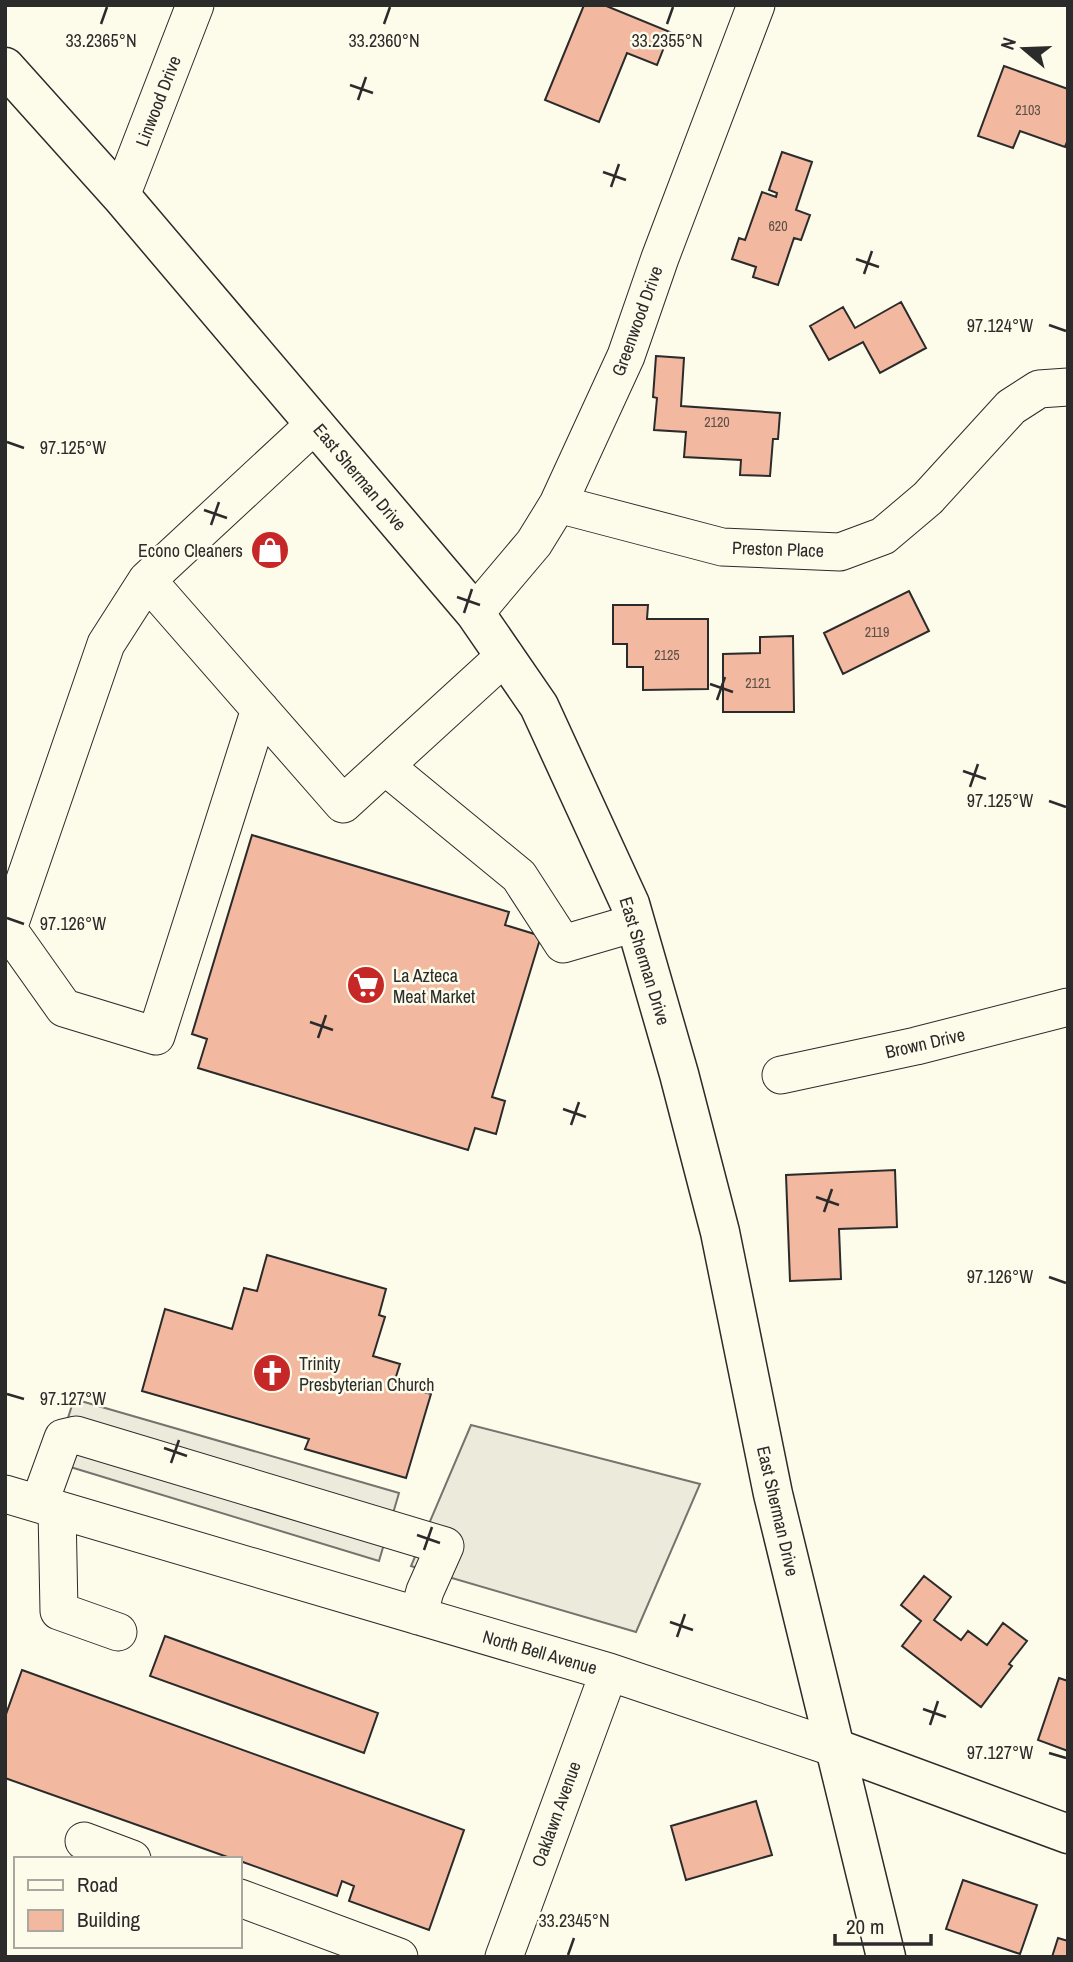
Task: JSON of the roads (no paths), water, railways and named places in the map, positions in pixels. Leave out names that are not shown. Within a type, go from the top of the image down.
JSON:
[{"type":"main road","name":"East Sherman Drive","points":[[5,67],[121,196],[475,613],[539,706],[630,904],[678,1073],[720,1232],[773,1494],[886,1957]]},
{"type":"main road","name":"North Bell Avenue","points":[[835,1748],[1068,1834]]},
{"type":"street","name":"Linwood Drive","points":[[121,196],[195,5]]},
{"type":"street","name":"Greenwood Drive","points":[[475,613],[534,543],[558,504],[626,356],[755,5]]},
{"type":"street","name":"Preston Place","points":[[558,504],[722,547],[840,552],[883,536],[928,498],[1011,407],[1040,389],[1068,387]]},
{"type":"street","points":[[260,709],[156,1036],[64,1008],[8,929],[106,644],[147,580],[315,424]]},
{"type":"street","points":[[147,580],[343,804],[505,656]]},
{"type":"street","points":[[385,766],[519,877],[564,944],[635,923]]},
{"type":"street","name":"Brown Drive","points":[[781,1075],[916,1046],[1068,1007]]},
{"type":"street","points":[[118,1632],[59,1611],[34,1503],[63,1438],[76,1435],[445,1546],[425,1591],[418,1616]]},
{"type":"street","name":"North Bell Avenue","points":[[34,1503],[609,1672],[835,1748]]},
{"type":"street","name":"Oaklawn Avenue","points":[[504,1957],[609,1672]]},
{"type":"street","points":[[84,1841],[127,1857]]},
{"type":"street","points":[[242,1899],[399,1957]]},
{"type":"place","name":"Econo Cleaners","points":[[270,550]]},
{"type":"place","name":"La Azteca Meat Market","points":[[366,985]]},
{"type":"place","name":"Trinity Presbyterian Church","points":[[272,1373]]}]
